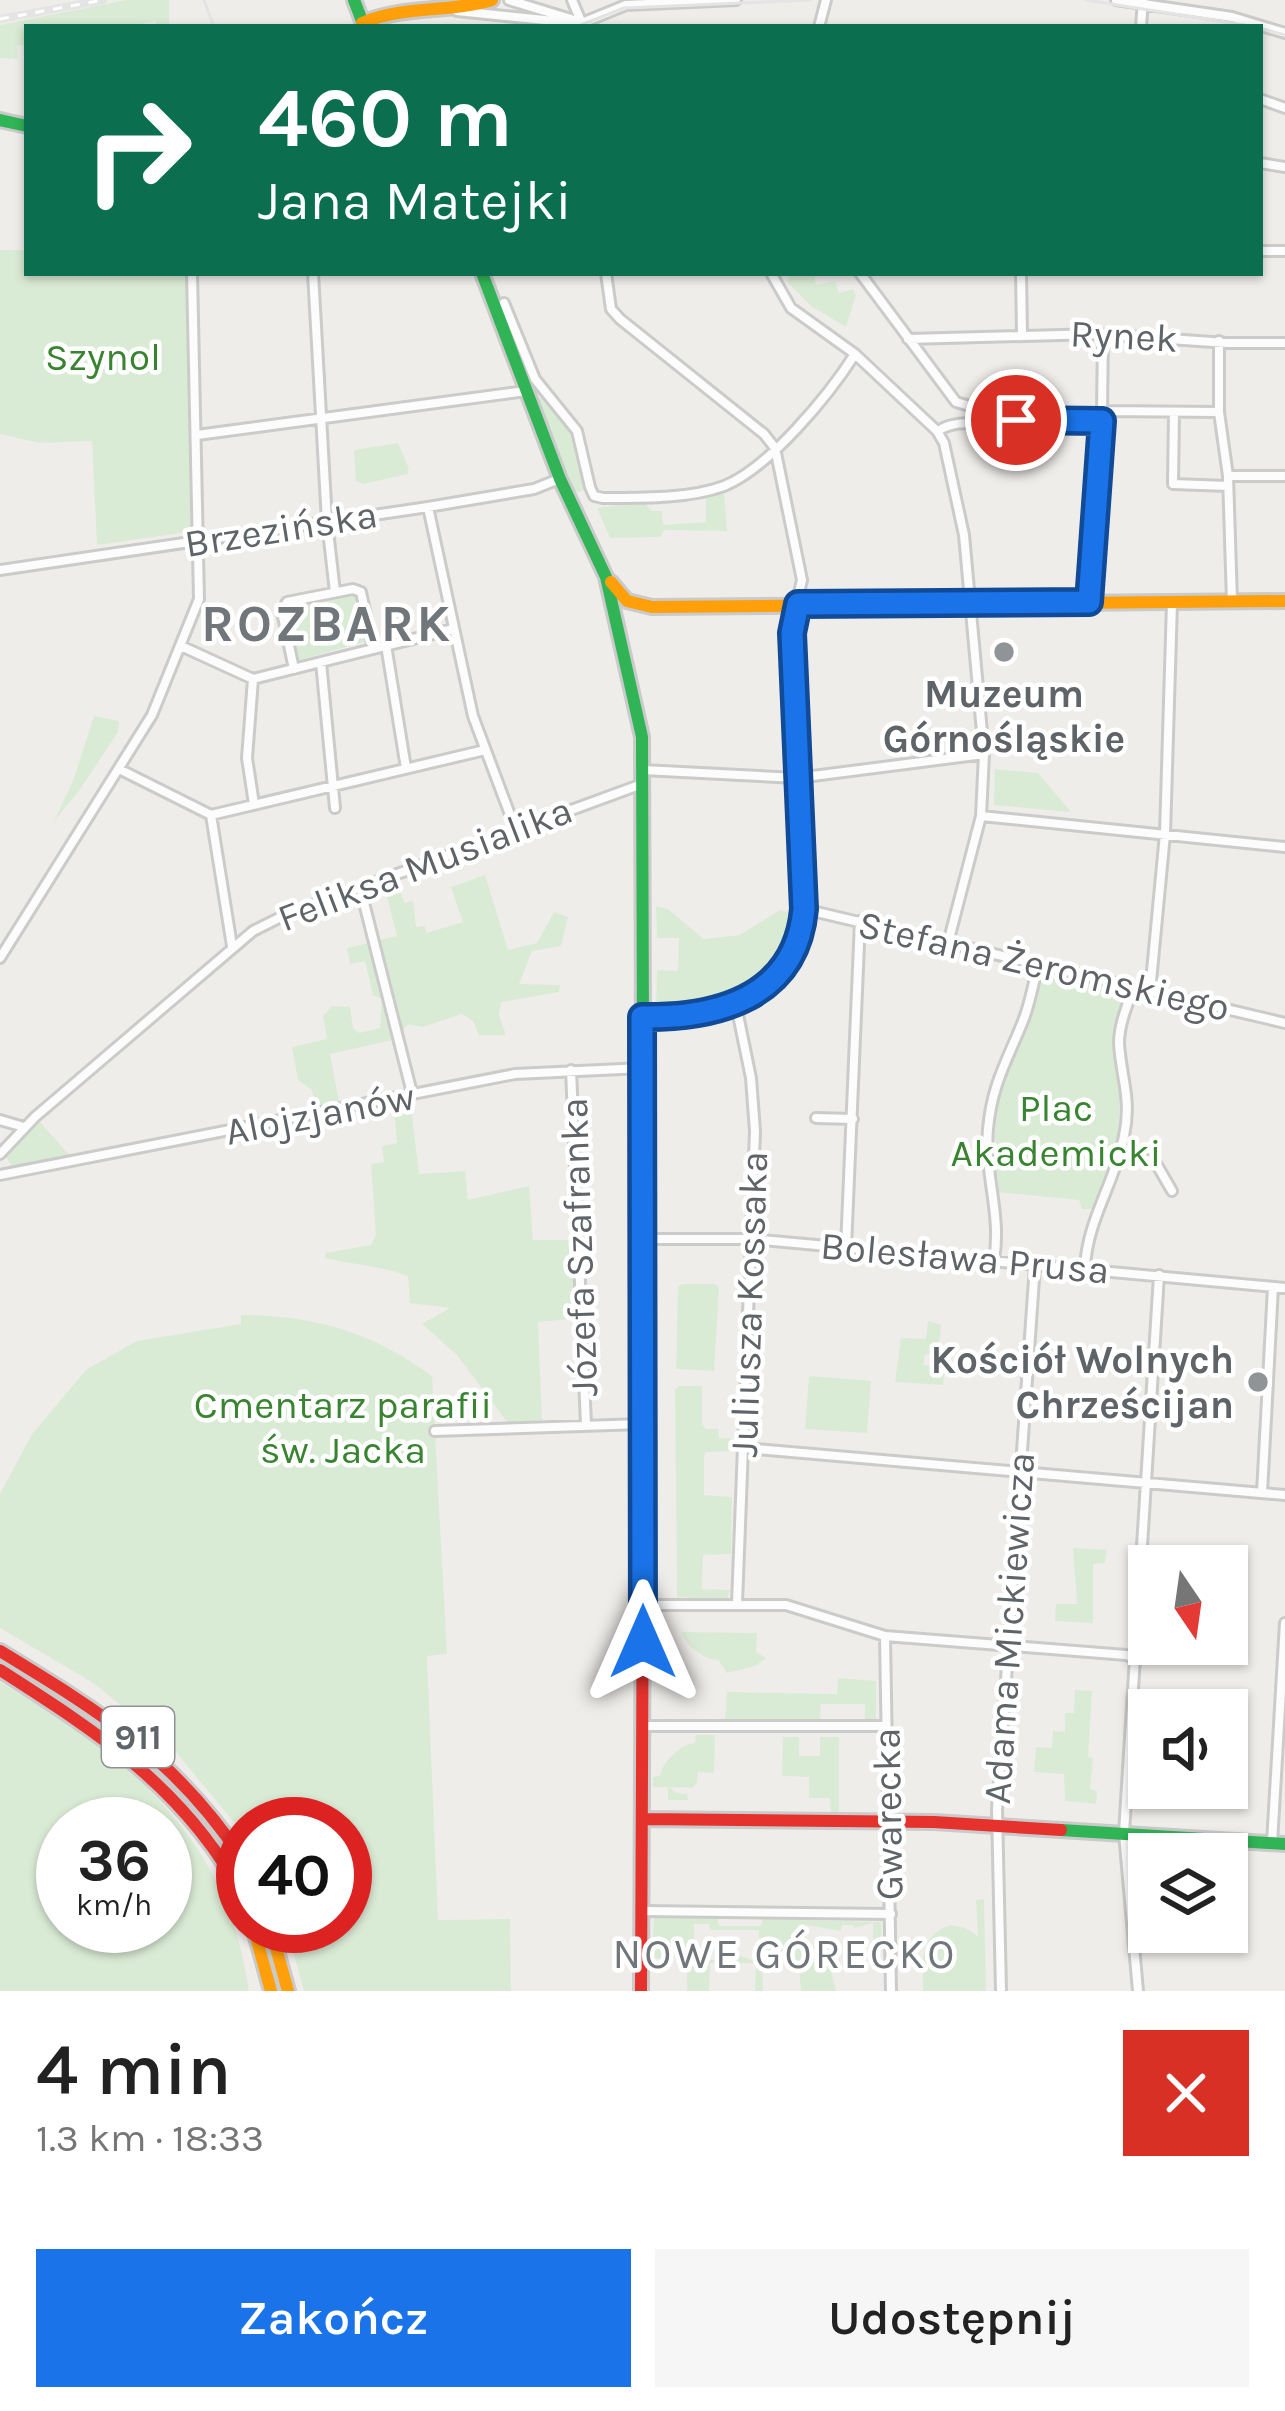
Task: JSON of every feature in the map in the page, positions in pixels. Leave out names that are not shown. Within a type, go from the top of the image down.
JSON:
[{"type":"street","points":[[366,24],[394,7],[446,8],[492,0]]},
{"type":"street","points":[[509,0],[573,24]]},
{"type":"street","points":[[583,24],[626,5],[736,0]]},
{"type":"street","points":[[1116,0],[1255,24]]},
{"type":"street","points":[[446,8],[559,24]]},
{"type":"street","points":[[0,958],[152,715],[199,599],[192,276]]},
{"type":"street","points":[[313,276],[335,592]]},
{"type":"street","points":[[483,276],[560,479],[606,577],[638,715],[644,777],[641,1991]]},
{"type":"street","points":[[606,276],[611,309],[620,319],[764,434],[775,448],[802,580],[792,623],[804,909],[789,957],[772,978],[736,1005],[690,1016],[642,1017]]},
{"type":"street","points":[[772,276],[786,304],[855,355],[937,431],[957,494],[972,603],[984,754],[981,816],[948,943]]},
{"type":"street","points":[[862,276],[956,402],[1016,420]]},
{"type":"street","name":"Rynek","points":[[1021,276],[1022,333],[1285,343]]},
{"type":"street","points":[[504,303],[535,380],[577,431],[595,496],[638,497],[722,487],[775,448],[830,394],[855,355]]},
{"type":"street","points":[[908,339],[1022,333]]},
{"type":"street","points":[[1089,602],[1103,334]]},
{"type":"street","points":[[1219,341],[1232,602]]},
{"type":"street","points":[[197,435],[526,392]]},
{"type":"street","points":[[1174,412],[1173,484],[1285,476]]},
{"type":"street","points":[[937,431],[949,424],[1219,412]]},
{"type":"street","name":"Brzezińska","points":[[0,570],[428,507],[534,489],[560,479]]},
{"type":"street","points":[[428,507],[473,716],[515,828]]},
{"type":"street","points":[[606,577],[624,598],[646,607],[1285,602]]},
{"type":"street","points":[[294,669],[284,605],[352,589],[363,594],[373,648]]},
{"type":"street","points":[[1150,992],[1165,834],[1172,602]]},
{"type":"street","points":[[182,646],[253,679],[453,629]]},
{"type":"street","points":[[386,645],[406,768]]},
{"type":"street","points":[[321,662],[334,808]]},
{"type":"street","points":[[253,679],[247,758],[254,804]]},
{"type":"street","points":[[121,770],[211,815],[485,749]]},
{"type":"street","points":[[644,777],[797,778],[984,754]]},
{"type":"street","name":"Feliksa Musialika","points":[[0,1154],[24,1127],[232,946],[283,916],[644,777]]},
{"type":"street","points":[[211,815],[232,946]]},
{"type":"street","points":[[981,816],[1285,847]]},
{"type":"street","points":[[359,887],[411,1089]]},
{"type":"street","name":"Stefana Żeromskiego","points":[[804,909],[1285,1023]]},
{"type":"street","points":[[846,1248],[860,921]]},
{"type":"street","points":[[994,1260],[998,1223],[988,1173],[988,1129],[999,1072],[1025,1017],[1038,966]]},
{"type":"street","points":[[1084,1268],[1088,1229],[1126,1155],[1128,1092],[1120,1036],[1133,989]]},
{"type":"street","name":"Juliusza Kossaka","points":[[736,1005],[754,1103],[736,1604]]},
{"type":"street","name":"Alojzjanów","points":[[0,1175],[515,1074],[643,1068]]},
{"type":"street","name":"Józefa Szafranka","points":[[571,1070],[586,1425]]},
{"type":"street","points":[[816,1118],[853,1119]]},
{"type":"street","points":[[0,1120],[24,1127]]},
{"type":"street","points":[[1148,1160],[1157,1165],[1172,1191]]},
{"type":"street","name":"Bolesława Prusa","points":[[645,1239],[751,1239],[1285,1288]]},
{"type":"street","name":"Adama Mickiewicza","points":[[1001,1991],[996,1825],[1035,1265]]},
{"type":"street","points":[[1143,1545],[1159,1275]]},
{"type":"street","points":[[1262,1493],[1274,1287]]},
{"type":"street","points":[[435,1431],[642,1424]]},
{"type":"street","points":[[744,1448],[1285,1495]]},
{"type":"street","points":[[643,1606],[786,1605],[886,1636],[1128,1658]]},
{"type":"street","points":[[643,1819],[996,1825],[1278,1844],[1285,1623]]},
{"type":"street","name":"Gwarecka","points":[[886,1636],[891,1991]]},
{"type":"street","name":"911","points":[[0,1651],[133,1732],[198,1792],[216,1819]]},
{"type":"street","points":[[1137,1665],[1124,1833],[1138,1991]]},
{"type":"street","name":"911","points":[[0,1670],[113,1742],[179,1803],[216,1846]]},
{"type":"street","points":[[643,1726],[886,1726]]},
{"type":"street","points":[[642,1911],[890,1914]]},
{"type":"street","points":[[260,1953],[271,1991]]},
{"type":"street","points":[[277,1953],[288,1991]]},
{"type":"green space","points":[[126,0],[169,0],[169,24],[24,24],[18,59],[0,58],[0,25]]},
{"type":"green space","name":"Szynol","points":[[0,250],[24,250],[24,276],[187,276],[194,527],[188,532],[97,545],[92,441],[39,443],[0,434]]},
{"type":"green space","points":[[790,276],[814,276],[816,285],[835,281],[839,293],[853,289],[856,295],[846,327],[811,306],[787,282]]},
{"type":"green space","points":[[543,397],[571,432],[586,489],[576,493],[537,399]]},
{"type":"green space","points":[[398,443],[407,474],[363,484],[356,481],[354,450]]},
{"type":"green space","points":[[724,493],[727,531],[664,530],[661,537],[610,538],[597,508],[643,502],[652,511],[662,511],[663,525],[706,522],[706,497]]},
{"type":"green space","points":[[355,596],[364,642],[299,660],[289,608]]},
{"type":"green space","points":[[94,716],[119,721],[118,732],[54,821],[73,781]]},
{"type":"green space","points":[[995,769],[1038,773],[1071,812],[994,805]]},
{"type":"green space","points":[[485,875],[508,950],[537,943],[554,912],[568,917],[561,946],[532,951],[519,984],[560,985],[559,992],[501,1002],[499,1015],[506,1035],[479,1035],[473,1021],[462,1014],[422,1027],[408,1024],[397,1039],[330,1054],[339,1101],[315,1106],[312,1090],[298,1080],[292,1047],[327,1039],[323,1016],[332,1006],[350,1007],[353,1028],[359,1033],[380,1028],[382,999],[373,995],[365,961],[350,964],[347,948],[397,936],[385,890],[397,885],[405,903],[413,901],[416,927],[425,926],[426,933],[463,922],[451,887]]},
{"type":"green space","points":[[656,906],[668,909],[704,939],[740,935],[780,910],[793,914],[778,955],[748,984],[708,1001],[665,1007],[656,1005],[657,970],[678,971],[679,938],[657,938]]},
{"type":"green space","name":"Plac Akademicki","points":[[1052,975],[1111,989],[1122,997],[1114,1040],[1121,1079],[1118,1134],[1107,1180],[1092,1209],[1082,1209],[1079,1200],[997,1192],[995,1142],[1001,1085],[1040,982]]},
{"type":"green space","points":[[411,1107],[419,1174],[465,1171],[468,1200],[529,1186],[533,1240],[577,1240],[579,1318],[538,1322],[542,1420],[507,1422],[457,1355],[422,1324],[450,1308],[410,1303],[408,1276],[326,1258],[325,1253],[371,1245],[376,1235],[371,1164],[384,1162],[382,1146],[397,1143],[394,1111]]},
{"type":"green space","points":[[40,1122],[72,1158],[13,1168],[6,1157]]},
{"type":"green space","points":[[678,1286],[719,1288],[714,1371],[676,1369]]},
{"type":"green space","name":"Cmentarz parafii św. Jacka","points":[[241,1315],[293,1318],[342,1329],[388,1348],[432,1376],[447,1654],[427,1656],[438,1920],[510,1919],[511,1991],[304,1991],[293,1953],[372,1953],[372,1797],[216,1800],[170,1745],[92,1682],[0,1628],[0,1494],[32,1434],[87,1369],[137,1341],[241,1324]]},
{"type":"green space","points":[[928,1321],[941,1325],[938,1355],[925,1354],[923,1365],[945,1367],[943,1385],[895,1382],[901,1338],[926,1339]]},
{"type":"green space","points":[[809,1376],[871,1381],[867,1433],[805,1429]]},
{"type":"green space","points":[[702,1386],[702,1424],[718,1429],[719,1438],[735,1439],[735,1451],[706,1452],[704,1456],[704,1495],[732,1497],[731,1554],[703,1555],[702,1589],[730,1590],[727,1600],[677,1597],[675,1389]]},
{"type":"green space","points":[[1073,1548],[1107,1550],[1105,1563],[1093,1564],[1093,1623],[1055,1621],[1056,1604],[1077,1604]]},
{"type":"green space","points":[[681,1632],[757,1633],[756,1652],[766,1658],[727,1673],[718,1660],[696,1651]]},
{"type":"green space","points":[[838,1678],[876,1681],[876,1722],[865,1722],[865,1704],[821,1704],[820,1721],[725,1721],[727,1692],[837,1694]]},
{"type":"green space","points":[[0,1682],[90,1740],[155,1797],[36,1797],[36,1953],[192,1953],[192,1841],[216,1881],[216,1953],[241,1953],[249,1991],[0,1991]]},
{"type":"green space","points":[[1075,1690],[1092,1691],[1088,1757],[1093,1758],[1090,1789],[1097,1791],[1096,1804],[1065,1801],[1064,1774],[1034,1772],[1036,1747],[1052,1748],[1053,1731],[1065,1732],[1065,1713],[1074,1713]]},
{"type":"green space","points":[[696,1735],[715,1735],[714,1773],[698,1772],[692,1788],[670,1787],[687,1794],[688,1800],[668,1800],[668,1787],[653,1787],[653,1777],[660,1776],[678,1750],[695,1743]]},
{"type":"green space","points":[[783,1737],[799,1737],[799,1756],[820,1756],[820,1737],[839,1737],[839,1814],[831,1814],[830,1798],[809,1798],[809,1777],[782,1776]]},
{"type":"green space","points":[[984,1899],[986,1991],[923,1991],[927,1943],[950,1925],[978,1936],[976,1900]]},
{"type":"green space","points":[[654,1917],[718,1918],[719,1926],[761,1926],[762,1919],[881,1922],[882,1952],[873,1951],[873,1923],[854,1928],[842,1925],[841,1931],[806,1925],[805,1962],[829,1964],[836,1991],[801,1991],[798,1960],[762,1965],[763,1991],[755,1991],[756,1963],[710,1963],[709,1991],[687,1991],[687,1966],[681,1966],[681,1957],[652,1959]],"holes":[[[694,1924],[709,1924],[710,1930],[759,1930],[760,1954],[752,1960],[738,1955],[737,1960],[710,1960],[710,1952],[695,1951]]]},
{"type":"tunnel","points":[[1131,1156],[1147,1160]]},
{"type":"tram line","points":[[204,0],[213,24]]},
{"type":"tram line","points":[[584,24],[624,8],[811,0]]},
{"type":"tram line","points":[[1086,0],[1238,24]]},
{"type":"tram line","points":[[1263,29],[1285,35]]},
{"type":"railway","points":[[0,19],[103,0]]},
{"type":"traffic: fast","points":[[354,0],[363,24]]},
{"type":"traffic: fast","points":[[0,120],[24,125]]},
{"type":"traffic: fast","points":[[483,276],[560,479],[606,577],[642,737],[644,1334]]},
{"type":"traffic: fast","points":[[1061,1830],[1285,1844]]},
{"type":"traffic: slow","points":[[362,23],[492,0]]},
{"type":"traffic: slow","points":[[611,582],[627,601],[652,607],[1285,601]]},
{"type":"traffic: slow","points":[[260,1953],[271,1991]]},
{"type":"traffic: slow","points":[[277,1953],[288,1991]]},
{"type":"traffic: jam","points":[[641,1991],[644,1334]]},
{"type":"traffic: jam","points":[[0,1651],[135,1741],[216,1822]]},
{"type":"traffic: jam","points":[[0,1670],[138,1767],[216,1853]]},
{"type":"traffic: jam","points":[[643,1819],[934,1822],[1061,1830]]},
{"type":"place","name":"Muzeum Górnośląskie","points":[[1004,652]]},
{"type":"place","name":"Kościół Wolnych Chrześcijan","points":[[1258,1382]]},
{"type":"district","name":"ROZBARK","points":[[327,624]]},
{"type":"district","name":"NOWE GÓRECKO","points":[[785,1954]]},
{"type":"route","points":[[643,1642],[642,1017],[690,1016],[736,1005],[772,978],[795,945],[804,909],[792,633],[798,604],[1089,602],[1102,421],[1016,420]]}]
